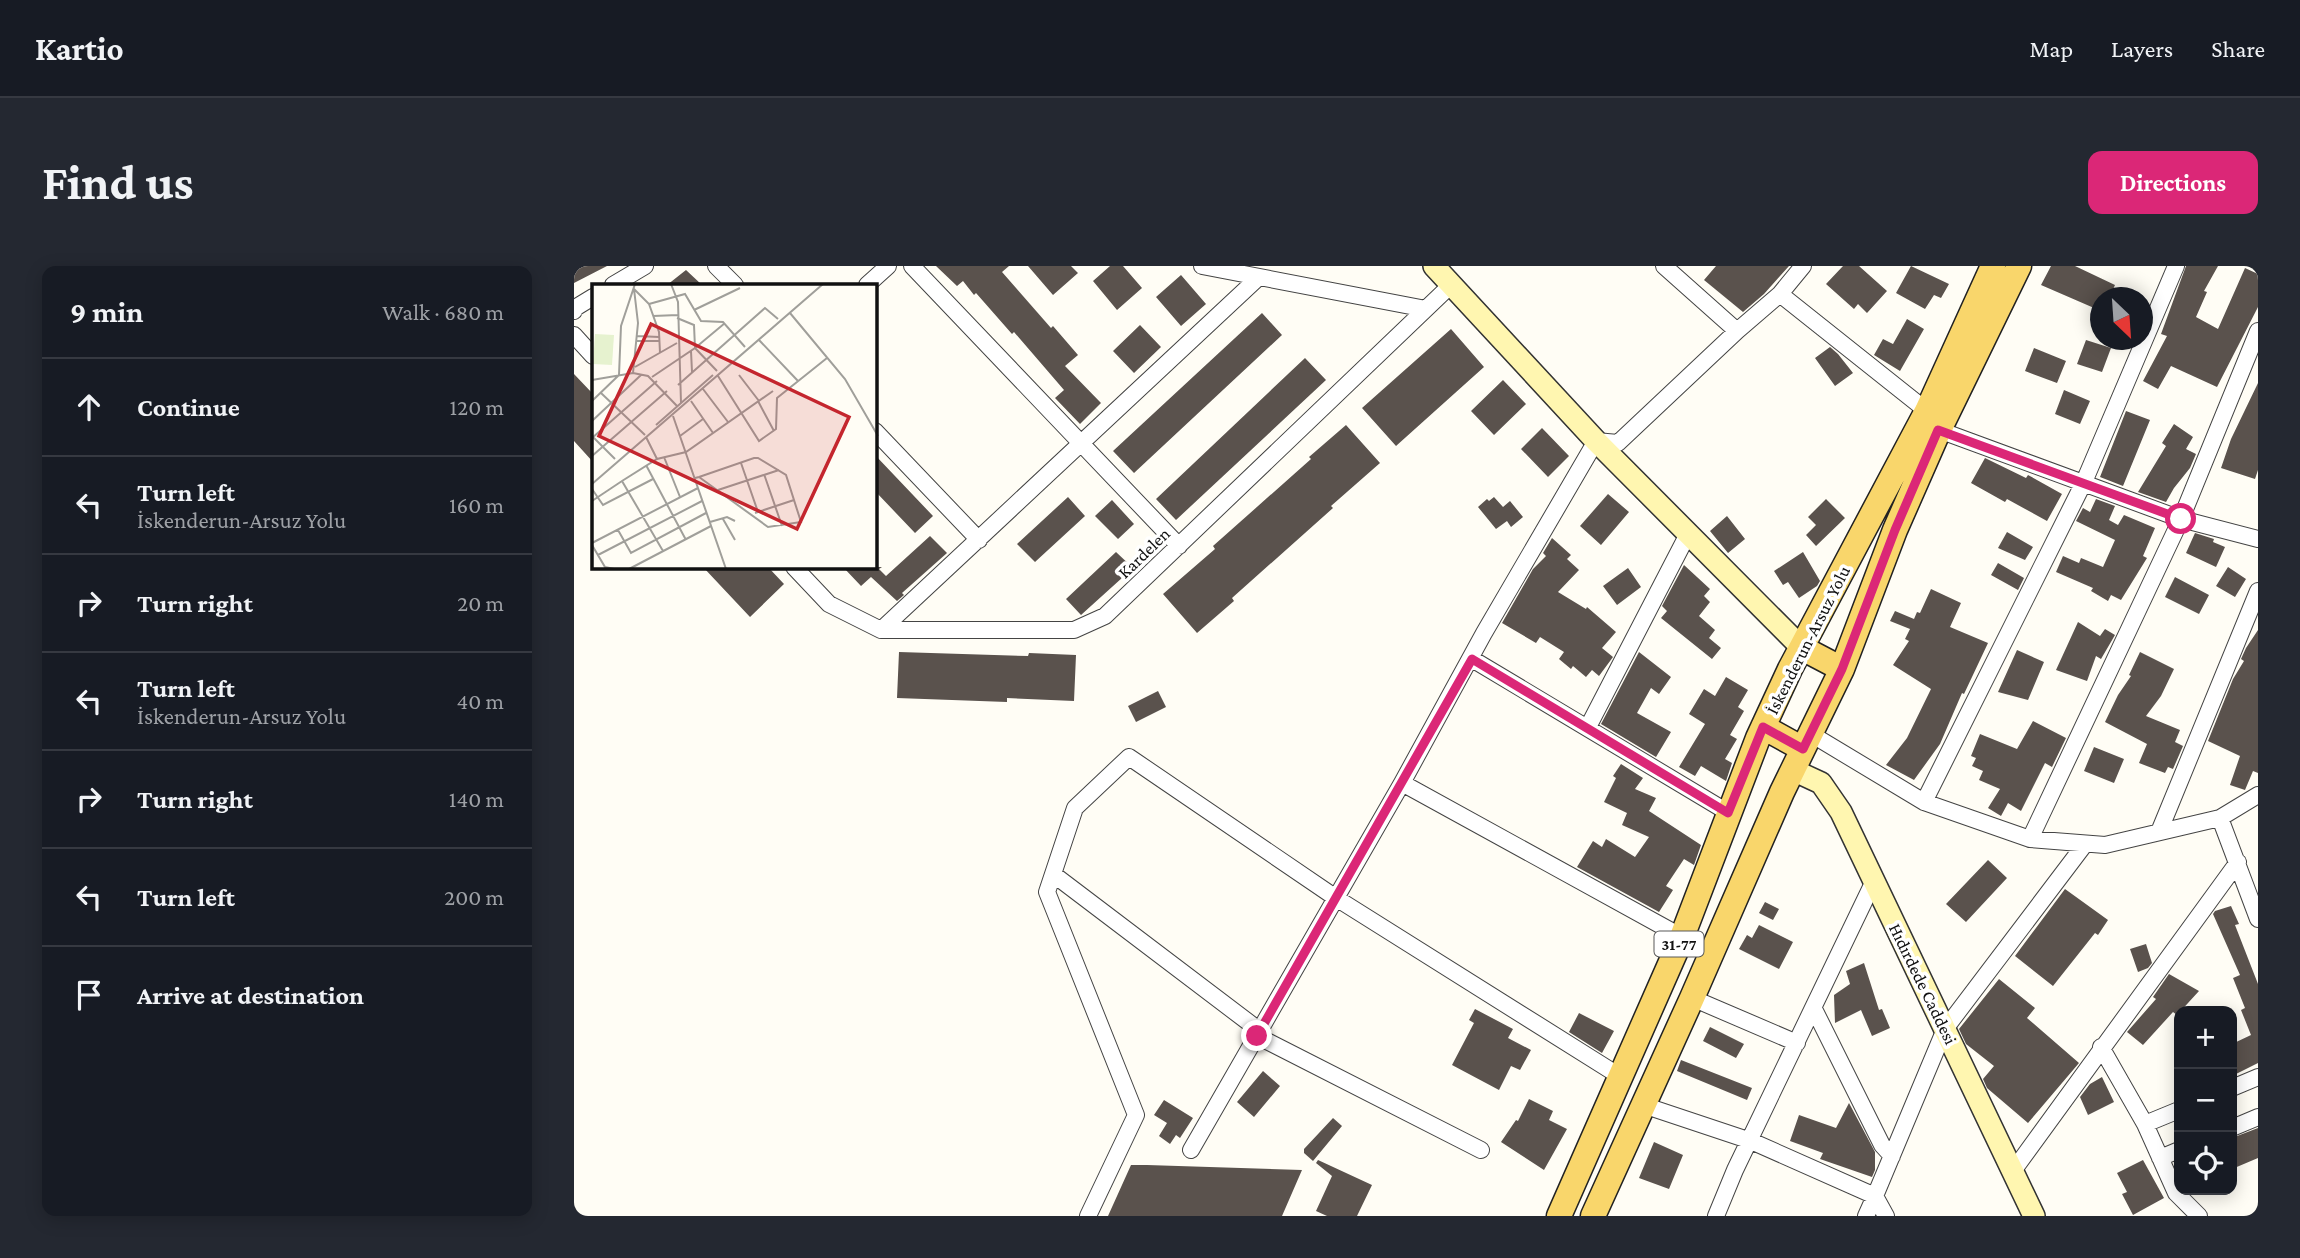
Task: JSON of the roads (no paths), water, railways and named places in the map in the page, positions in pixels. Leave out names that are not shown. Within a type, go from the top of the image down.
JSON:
[{"type":"main road","name":"İskenderun-Arsuz Yolu","points":[[1593,1216],[1802,751],[1842,669],[1993,266]]},
{"type":"main road","name":"İskenderun-Arsuz Yolu","points":[[1559,1216],[1682,937],[1763,727],[1802,648],[2019,266]]},
{"type":"main road","points":[[1802,648],[1842,669]]},
{"type":"main road","points":[[1763,727],[1802,751]]},
{"type":"street","points":[[615,284],[645,266]]},
{"type":"street","points":[[716,266],[734,284]]},
{"type":"street","points":[[868,284],[888,266]]},
{"type":"street","points":[[912,266],[1178,546]]},
{"type":"street","points":[[1202,266],[1426,309]]},
{"type":"street","points":[[1434,266],[1596,440],[1802,648]]},
{"type":"street","points":[[1664,266],[1737,331]]},
{"type":"street","points":[[1596,440],[1618,443],[1780,294],[1802,266]]},
{"type":"street","points":[[1924,802],[2084,482],[2176,266]]},
{"type":"street","points":[[881,630],[1259,277]]},
{"type":"street","name":"Kardelen","points":[[796,569],[829,604],[881,630],[1074,631],[1105,616],[1452,285]]},
{"type":"street","points":[[1780,294],[1933,421],[2181,519],[2258,539]]},
{"type":"street","points":[[574,311],[592,298]]},
{"type":"street","points":[[2030,839],[2181,519],[2258,331]]},
{"type":"street","points":[[574,335],[592,355]]},
{"type":"street","points":[[877,433],[979,540]]},
{"type":"street","points":[[1191,1150],[1596,440]]},
{"type":"street","points":[[1588,727],[1689,532]]},
{"type":"street","points":[[2159,832],[2258,591]]},
{"type":"street","points":[[1472,659],[1728,813]]},
{"type":"street","points":[[1802,751],[1924,802],[2030,839],[2105,845],[2220,818],[2258,795]]},
{"type":"street","name":"Hıdırdede Caddesi","points":[[1802,751],[1840,812],[2034,1216]]},
{"type":"street","points":[[1088,1216],[1136,1115],[1047,892],[1075,808],[1129,757],[1336,898],[1621,1077]]},
{"type":"street","points":[[1402,783],[1682,937]]},
{"type":"street","points":[[2220,818],[2258,919]]},
{"type":"street","points":[[1866,1216],[1945,1029],[2085,844]]},
{"type":"street","points":[[2013,1171],[2238,862]]},
{"type":"street","points":[[1053,874],[1258,1033],[1481,1150]]},
{"type":"street","points":[[1716,1216],[1735,1170],[1874,881]]},
{"type":"street","points":[[1692,998],[1797,1043]]},
{"type":"street","points":[[1814,1009],[1882,1145],[1892,1156]]},
{"type":"street","points":[[2102,1047],[2145,1124],[2176,1193],[2199,1216]]},
{"type":"street","points":[[2237,1086],[2258,1077]]},
{"type":"street","points":[[1643,1105],[1751,1141],[1875,1196],[1886,1216]]},
{"type":"street","points":[[2145,1124],[2174,1112]]},
{"type":"street","points":[[2237,1126],[2258,1117]]},
{"type":"street","points":[[2160,1158],[2174,1152]]}]
